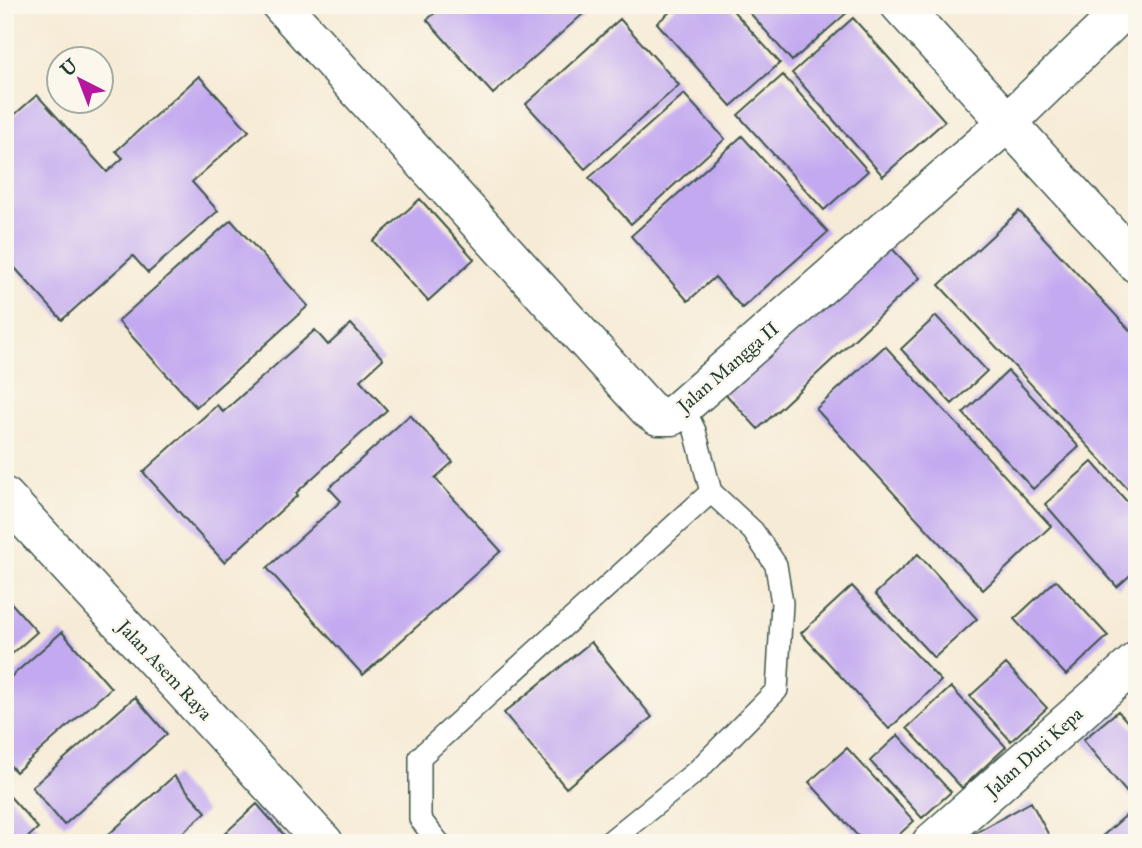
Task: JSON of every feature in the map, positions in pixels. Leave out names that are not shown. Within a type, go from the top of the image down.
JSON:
[{"type":"street","name":"Jalan Mangga II","points":[[281,5],[648,409],[659,416],[672,416],[1008,122],[1129,5]]},
{"type":"street","points":[[900,5],[1137,264]]},
{"type":"street","name":"Jalan Asem Raya","points":[[5,497],[324,843]]},
{"type":"street","name":"Jalan Duri Kepa","points":[[931,843],[1137,661]]},
{"type":"lane","points":[[608,843],[698,770],[777,690],[782,603],[776,565],[753,531],[711,492],[695,431],[683,406]]},
{"type":"lane","points":[[439,843],[419,819],[420,757],[711,492]]},
{"type":"building","points":[[440,5],[575,5],[583,14],[493,94],[427,20]]},
{"type":"building","points":[[678,5],[728,5],[780,63],[731,106],[657,23]]},
{"type":"building","points":[[743,5],[845,5],[850,10],[792,61]]},
{"type":"building","points":[[853,18],[945,121],[883,176],[792,73]]},
{"type":"building","points":[[620,19],[679,85],[585,169],[526,104]]},
{"type":"building","points":[[783,75],[868,171],[824,210],[738,115]]},
{"type":"building","points":[[199,76],[249,131],[192,182],[218,211],[148,273],[133,256],[62,320],[5,257],[5,123],[37,95],[46,105],[46,116],[56,116],[107,172],[123,158],[116,151]]},
{"type":"building","points":[[684,94],[725,139],[631,224],[589,178]]},
{"type":"building","points":[[742,136],[828,232],[742,308],[715,277],[688,301],[631,236]]},
{"type":"building","points":[[420,199],[474,259],[428,301],[373,241]]},
{"type":"building","points":[[1019,211],[1137,338],[1137,499],[939,285]]},
{"type":"building","points":[[231,220],[308,306],[196,407],[118,321]]},
{"type":"building","points":[[882,238],[920,278],[758,429],[721,389]]},
{"type":"building","points":[[936,316],[987,371],[952,404],[901,349]]},
{"type":"building","points":[[351,324],[383,359],[360,380],[387,410],[224,562],[143,472],[217,405],[223,412],[315,330],[328,345]]},
{"type":"building","points":[[885,346],[1051,526],[983,590],[816,409]]},
{"type":"building","points":[[1008,371],[1079,447],[1033,489],[963,413]]},
{"type":"building","points":[[410,415],[453,462],[435,478],[501,551],[363,675],[267,568],[341,501],[329,488]]},
{"type":"building","points":[[1092,462],[1137,513],[1137,569],[1117,587],[1045,504]]},
{"type":"building","points":[[918,554],[977,619],[934,658],[875,594]]},
{"type":"building","points":[[1056,580],[1108,636],[1066,675],[1014,619]]},
{"type":"building","points":[[852,586],[941,681],[889,729],[801,633]]},
{"type":"building","points":[[5,596],[37,632],[5,660]]},
{"type":"building","points":[[62,632],[111,688],[16,772],[5,760],[5,682]]},
{"type":"building","points":[[591,642],[652,717],[566,788],[504,713]]},
{"type":"building","points":[[1006,664],[1047,708],[1011,741],[970,696]]},
{"type":"building","points":[[951,687],[1006,747],[962,788],[907,728]]},
{"type":"building","points":[[135,697],[167,734],[64,825],[32,787]]},
{"type":"building","points":[[1118,711],[1137,733],[1137,805],[1083,740]]},
{"type":"building","points":[[898,735],[951,792],[922,818],[870,761]]},
{"type":"building","points":[[847,748],[914,821],[890,843],[864,843],[809,782]]},
{"type":"building","points":[[174,776],[206,812],[171,843],[99,843]]},
{"type":"building","points":[[5,791],[38,828],[22,843],[5,843]]},
{"type":"building","points":[[1031,802],[1053,843],[973,843],[970,836]]},
{"type":"building","points":[[257,804],[291,843],[229,843],[222,836]]},
{"type":"building","points":[[1130,812],[1137,820],[1137,843],[1102,843],[1099,839]]}]
